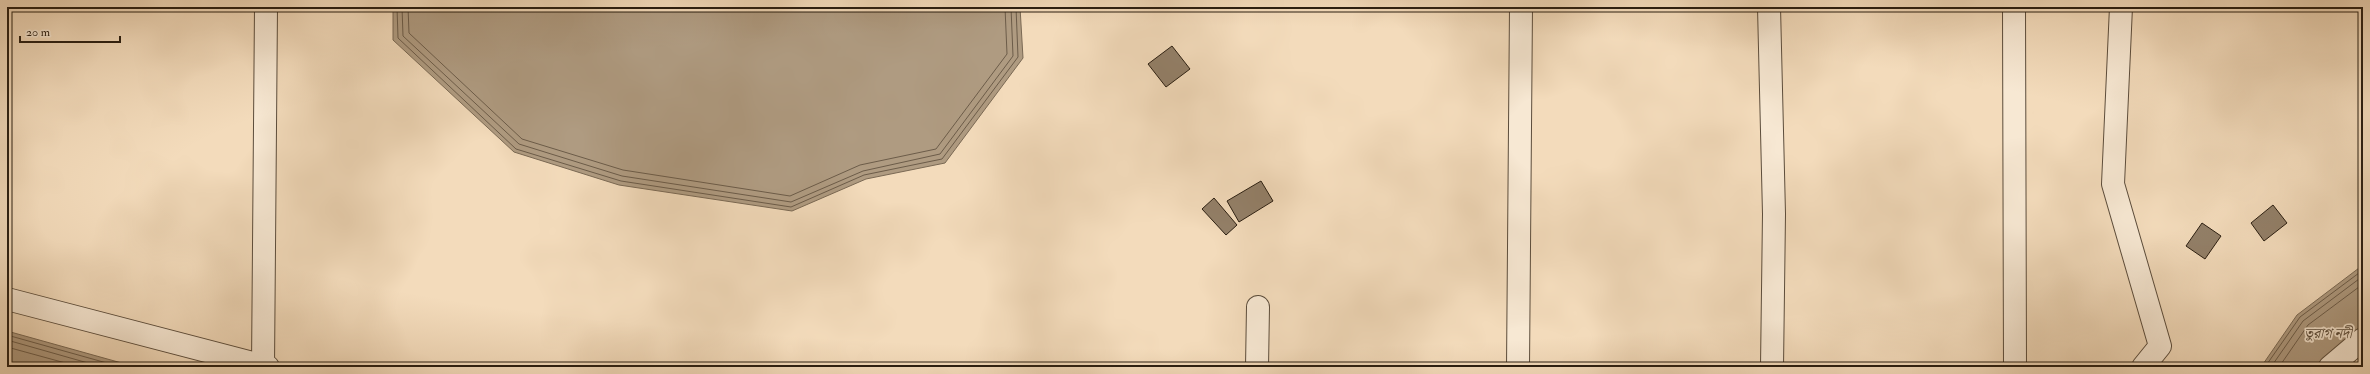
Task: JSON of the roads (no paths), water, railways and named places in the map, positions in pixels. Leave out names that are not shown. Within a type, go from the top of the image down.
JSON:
[{"type":"street","points":[[7,299],[265,366],[266,7]]},
{"type":"street","points":[[1518,367],[1521,7]]},
{"type":"street","points":[[1769,7],[1774,214],[1772,367]]},
{"type":"street","points":[[2014,7],[2015,367]]},
{"type":"street","points":[[2122,7],[2113,184],[2160,346],[2143,367]]},
{"type":"street","points":[[1257,367],[1258,307]]},
{"type":"street","points":[[2330,367],[2363,339]]},
{"type":"water","points":[[393,7],[1020,7],[1023,58],[945,163],[866,179],[792,211],[619,185],[514,152],[393,40]]},
{"type":"water","name":"তুরাগ নদী","points":[[2363,265],[2363,345],[2342,367],[2261,367],[2297,315]]},
{"type":"water","points":[[7,331],[136,367],[7,367]]}]
